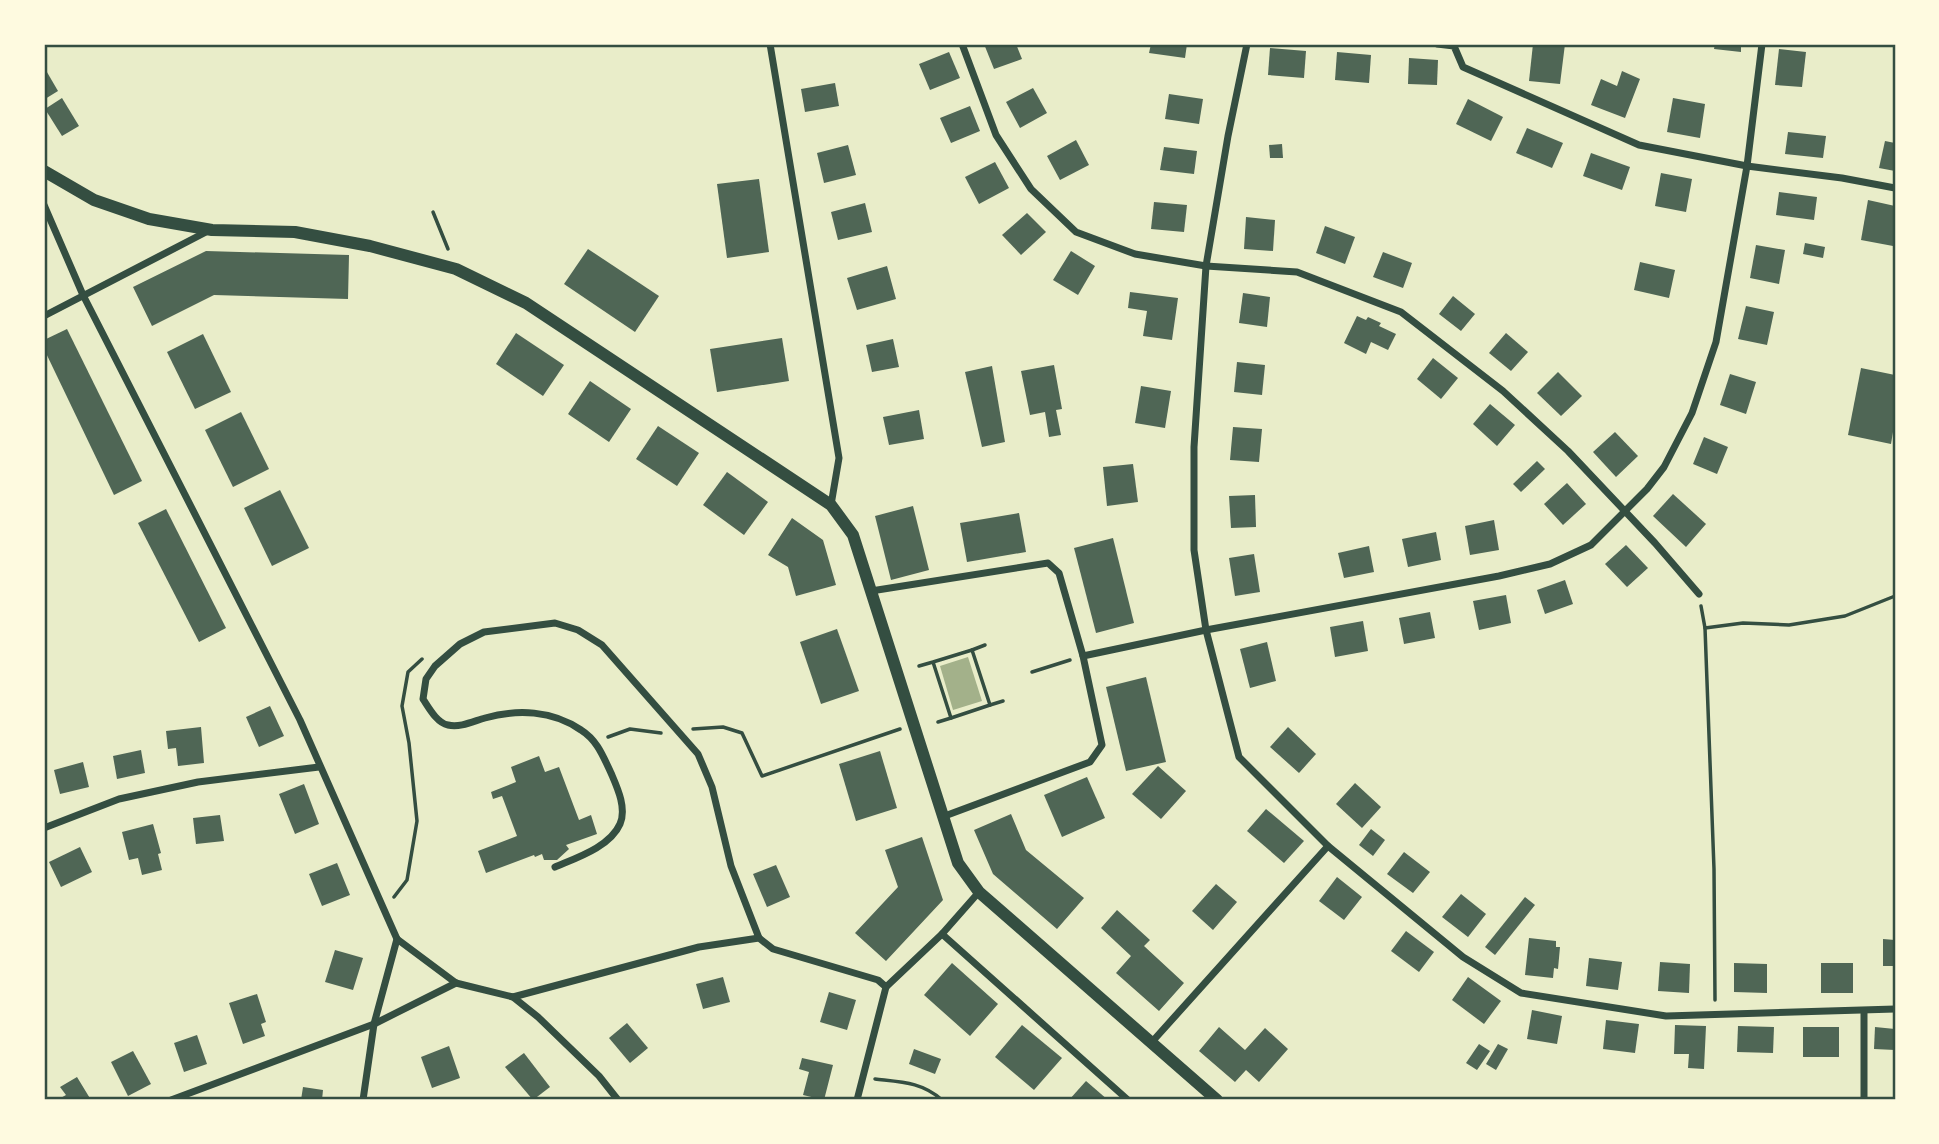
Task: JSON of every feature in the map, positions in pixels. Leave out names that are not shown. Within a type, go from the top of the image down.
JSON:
[{"type":"street","points":[[770,44],[839,458],[831,505]]},
{"type":"street","points":[[962,44],[996,135],[1031,189],[1076,232],[1135,254],[1206,266],[1297,272],[1401,312],[1503,391],[1568,451],[1699,594]]},
{"type":"street","points":[[1247,44],[1206,266],[1194,473],[1194,550],[1206,630],[1239,757],[1328,845],[1463,957],[1521,993],[1666,1016],[1895,1009]]},
{"type":"street","points":[[1437,44],[1455,45],[1463,67],[1639,145],[1747,166],[1895,188]]},
{"type":"street","points":[[1083,656],[1206,630],[1499,576],[1550,564],[1591,545],[1647,489],[1664,467],[1692,413],[1716,342],[1747,166],[1762,44]]},
{"type":"street","points":[[44,171],[94,200],[149,219],[212,230],[295,232],[370,246],[456,269],[526,303],[831,505],[853,535],[958,863],[979,892],[1217,1100]]},
{"type":"street","points":[[44,205],[83,295],[300,720],[397,939],[456,983],[513,997],[538,1017],[599,1076],[618,1100]]},
{"type":"street","points":[[44,316],[212,230]]},
{"type":"street","points":[[871,591],[1048,563],[1059,573],[1083,656],[1102,745],[1090,762],[942,817]]},
{"type":"street","points":[[555,867],[595,848],[609,838],[621,823],[622,806],[616,784],[596,742],[582,730],[561,719],[508,711],[462,725],[448,725],[440,721],[423,699],[426,679],[435,666],[460,644],[484,632],[555,623],[578,630],[602,645],[698,754],[712,787],[731,866],[759,938],[773,949],[878,980],[886,986]]},
{"type":"street","points":[[44,816],[46,826],[119,799],[198,782],[319,767]]},
{"type":"street","points":[[1151,1043],[1328,845]]},
{"type":"street","points":[[857,1100],[886,986],[942,934],[979,892]]},
{"type":"street","points":[[942,934],[1128,1100]]},
{"type":"street","points":[[513,997],[699,947],[759,938]]},
{"type":"street","points":[[363,1100],[374,1024],[397,939]]},
{"type":"street","points":[[171,1100],[374,1024],[456,983]]},
{"type":"street","points":[[1864,1011],[1864,1100]]},
{"type":"path","points":[[433,212],[456,269]]},
{"type":"path","points":[[1699,594],[1705,628],[1714,869],[1716,1016]]},
{"type":"path","points":[[1705,628],[1743,623],[1789,625],[1845,615],[1895,596]]},
{"type":"path","points":[[919,666],[985,645]]},
{"type":"path","points":[[972,650],[990,705]]},
{"type":"path","points":[[384,910],[407,880],[417,821],[409,743],[402,706],[408,672],[421,659],[446,656]]},
{"type":"path","points":[[1032,672],[1083,656]]},
{"type":"path","points":[[933,662],[951,718]]},
{"type":"path","points":[[938,722],[1003,701]]},
{"type":"path","points":[[596,742],[630,729],[679,734],[696,727],[723,727],[742,733],[762,776],[913,726]]},
{"type":"path","points":[[863,1077],[915,1083],[931,1090],[942,1100]]},
{"type":"shaded area","points":[[968,657],[982,701],[953,710],[940,666]]},
{"type":"building","points":[[984,44],[1016,44],[1022,59],[994,69]]},
{"type":"building","points":[[1151,44],[1187,44],[1185,58],[1149,53]]},
{"type":"building","points":[[1533,44],[1565,44],[1560,84],[1529,81]]},
{"type":"building","points":[[1715,44],[1741,44],[1741,52],[1714,49]]},
{"type":"building","points":[[1270,48],[1306,51],[1304,78],[1268,75]]},
{"type":"building","points":[[1779,49],[1806,52],[1802,87],[1775,85]]},
{"type":"building","points":[[949,52],[960,78],[930,90],[919,64]]},
{"type":"building","points":[[1337,52],[1371,55],[1369,83],[1335,80]]},
{"type":"building","points":[[1409,58],[1438,60],[1437,85],[1408,84]]},
{"type":"building","points":[[44,67],[58,91],[45,99],[44,97]]},
{"type":"building","points":[[1622,71],[1640,79],[1625,118],[1591,105],[1601,79],[1617,86]]},
{"type":"building","points":[[835,83],[839,106],[805,112],[801,89]]},
{"type":"building","points":[[1033,88],[1047,113],[1020,128],[1006,102]]},
{"type":"building","points":[[1169,94],[1203,99],[1199,124],[1165,119]]},
{"type":"building","points":[[62,98],[79,126],[62,136],[45,109]]},
{"type":"building","points":[[1673,98],[1705,104],[1700,138],[1667,132]]},
{"type":"building","points":[[1468,99],[1503,117],[1491,141],[1456,124]]},
{"type":"building","points":[[970,106],[980,131],[951,143],[940,118]]},
{"type":"building","points":[[1527,128],[1563,143],[1552,168],[1516,153]]},
{"type":"building","points":[[1788,132],[1826,136],[1823,158],[1785,154]]},
{"type":"building","points":[[1076,140],[1089,165],[1060,180],[1047,156]]},
{"type":"building","points":[[1885,141],[1895,143],[1895,171],[1879,168]]},
{"type":"building","points":[[1282,144],[1283,158],[1270,158],[1269,145]]},
{"type":"building","points":[[848,145],[856,175],[824,183],[817,153]]},
{"type":"building","points":[[1164,147],[1197,151],[1194,174],[1160,170]]},
{"type":"building","points":[[1591,153],[1630,167],[1622,190],[1583,176]]},
{"type":"building","points":[[995,162],[1009,188],[979,204],[965,177]]},
{"type":"building","points":[[1661,173],[1692,179],[1686,212],[1655,206]]},
{"type":"building","points":[[759,179],[769,252],[727,258],[717,184]]},
{"type":"building","points":[[1779,192],[1817,197],[1814,220],[1776,215]]},
{"type":"building","points":[[1868,200],[1895,206],[1893,246],[1861,240]]},
{"type":"building","points":[[1154,202],[1187,205],[1184,232],[1151,229]]},
{"type":"building","points":[[865,203],[872,232],[838,240],[831,212]]},
{"type":"building","points":[[1027,213],[1046,232],[1021,255],[1002,235]]},
{"type":"building","points":[[1246,217],[1275,220],[1273,251],[1244,249]]},
{"type":"building","points":[[1325,226],[1355,237],[1345,264],[1316,253]]},
{"type":"building","points":[[1805,243],[1825,247],[1823,258],[1803,254]]},
{"type":"building","points":[[1756,245],[1785,250],[1779,284],[1750,278]]},
{"type":"building","points":[[588,249],[659,296],[635,332],[564,284]]},
{"type":"building","points":[[206,251],[349,255],[348,299],[214,295],[152,326],[133,287]]},
{"type":"building","points":[[1071,251],[1095,266],[1078,295],[1053,280]]},
{"type":"building","points":[[1383,252],[1412,263],[1403,288],[1373,277]]},
{"type":"building","points":[[1640,262],[1675,270],[1669,298],[1634,290]]},
{"type":"building","points":[[887,266],[896,299],[857,310],[847,278]]},
{"type":"building","points":[[1130,292],[1178,298],[1172,340],[1143,336],[1147,311],[1128,308]]},
{"type":"building","points":[[1243,293],[1270,297],[1267,327],[1239,323]]},
{"type":"building","points":[[1453,296],[1475,314],[1461,331],[1439,314]]},
{"type":"building","points":[[1746,306],[1774,312],[1767,345],[1738,339]]},
{"type":"building","points":[[1357,316],[1366,320],[1368,317],[1381,323],[1379,326],[1396,334],[1388,350],[1371,342],[1366,354],[1344,343]]},
{"type":"building","points":[[67,329],[142,481],[114,495],[44,349],[44,340]]},
{"type":"building","points":[[516,333],[564,365],[543,396],[496,364]]},
{"type":"building","points":[[1506,333],[1528,352],[1511,371],[1489,353]]},
{"type":"building","points":[[203,334],[231,392],[195,409],[167,352]]},
{"type":"building","points":[[782,338],[789,381],[717,392],[710,349]]},
{"type":"building","points":[[893,339],[899,367],[872,372],[866,345]]},
{"type":"building","points":[[1433,358],[1458,378],[1441,399],[1417,379]]},
{"type":"building","points":[[1237,362],[1265,365],[1262,395],[1234,392]]},
{"type":"building","points":[[1054,365],[1062,409],[1056,410],[1061,435],[1049,437],[1045,412],[1030,415],[1021,371]]},
{"type":"building","points":[[992,366],[1005,442],[982,447],[965,372]]},
{"type":"building","points":[[1861,368],[1895,375],[1895,420],[1891,444],[1848,435]]},
{"type":"building","points":[[1558,372],[1582,396],[1561,416],[1537,393]]},
{"type":"building","points":[[1730,374],[1756,382],[1746,414],[1720,405]]},
{"type":"building","points":[[590,381],[631,409],[609,442],[568,414]]},
{"type":"building","points":[[1141,386],[1171,391],[1165,428],[1135,423]]},
{"type":"building","points":[[1490,404],[1515,425],[1497,446],[1473,424]]},
{"type":"building","points":[[919,410],[924,439],[889,445],[883,417]]},
{"type":"building","points":[[241,412],[269,469],[233,487],[205,430]]},
{"type":"building","points":[[658,426],[699,453],[677,486],[636,459]]},
{"type":"building","points":[[1233,427],[1262,429],[1259,462],[1230,460]]},
{"type":"building","points":[[1615,432],[1638,456],[1616,477],[1593,452]]},
{"type":"building","points":[[1704,437],[1728,447],[1717,474],[1693,464]]},
{"type":"building","points":[[1537,461],[1545,469],[1521,492],[1513,484]]},
{"type":"building","points":[[1133,464],[1138,502],[1107,506],[1103,467]]},
{"type":"building","points":[[727,472],[768,502],[744,535],[703,505]]},
{"type":"building","points":[[1567,483],[1586,504],[1563,525],[1544,504]]},
{"type":"building","points":[[280,490],[309,548],[272,566],[244,508]]},
{"type":"building","points":[[1673,494],[1706,524],[1686,547],[1653,516]]},
{"type":"building","points":[[1255,495],[1256,527],[1231,528],[1229,496]]},
{"type":"building","points":[[913,506],[929,570],[891,580],[875,516]]},
{"type":"building","points":[[166,509],[226,628],[199,642],[138,523]]},
{"type":"building","points":[[1019,513],[1026,552],[967,562],[960,523]]},
{"type":"building","points":[[792,518],[823,540],[836,585],[796,596],[788,567],[768,555]]},
{"type":"building","points":[[1494,520],[1499,550],[1470,555],[1465,526]]},
{"type":"building","points":[[1436,532],[1441,560],[1408,567],[1402,539]]},
{"type":"building","points":[[1113,538],[1134,623],[1096,633],[1074,548]]},
{"type":"building","points":[[1626,545],[1648,568],[1627,587],[1605,564]]},
{"type":"building","points":[[1369,546],[1374,572],[1344,578],[1338,553]]},
{"type":"building","points":[[1254,554],[1260,592],[1235,596],[1229,558]]},
{"type":"building","points":[[1565,580],[1573,604],[1545,614],[1537,590]]},
{"type":"building","points":[[1506,595],[1511,623],[1479,630],[1473,601]]},
{"type":"building","points":[[1430,612],[1435,638],[1404,644],[1399,618]]},
{"type":"building","points":[[1363,621],[1368,651],[1335,657],[1330,627]]},
{"type":"building","points":[[837,629],[859,691],[821,704],[800,642]]},
{"type":"building","points":[[1267,642],[1276,681],[1250,688],[1240,649]]},
{"type":"building","points":[[1146,677],[1166,762],[1126,771],[1106,687]]},
{"type":"building","points":[[270,706],[284,736],[259,747],[246,717]]},
{"type":"building","points":[[201,727],[204,763],[178,766],[176,748],[168,749],[166,731]]},
{"type":"building","points":[[1288,727],[1316,754],[1299,773],[1270,747]]},
{"type":"building","points":[[141,750],[145,773],[117,779],[113,756]]},
{"type":"building","points":[[880,751],[897,808],[856,821],[839,764]]},
{"type":"building","points":[[539,756],[545,772],[559,767],[579,820],[591,815],[597,834],[566,845],[569,849],[557,860],[544,860],[542,854],[535,857],[534,855],[486,873],[478,851],[517,836],[502,796],[493,799],[491,792],[516,782],[511,767]]},
{"type":"building","points":[[83,762],[89,787],[60,794],[54,770]]},
{"type":"building","points":[[1158,766],[1186,791],[1161,819],[1132,794]]},
{"type":"building","points":[[1087,777],[1105,818],[1062,837],[1044,795]]},
{"type":"building","points":[[1355,783],[1381,807],[1362,828],[1336,804]]},
{"type":"building","points":[[304,784],[319,824],[295,834],[279,794]]},
{"type":"building","points":[[1266,809],[1304,841],[1284,863],[1247,831]]},
{"type":"building","points":[[1011,814],[1026,850],[1084,898],[1057,929],[993,874],[974,830]]},
{"type":"building","points":[[220,815],[224,841],[196,844],[193,818]]},
{"type":"building","points":[[153,824],[161,853],[158,854],[162,870],[142,875],[138,858],[129,860],[122,832]]},
{"type":"building","points":[[1371,829],[1385,840],[1373,856],[1359,845]]},
{"type":"building","points":[[922,837],[943,900],[886,961],[855,933],[898,887],[885,850]]},
{"type":"building","points":[[80,847],[92,872],[61,887],[49,862]]},
{"type":"building","points":[[1404,852],[1430,872],[1413,893],[1387,874]]},
{"type":"building","points":[[337,863],[350,895],[322,906],[309,874]]},
{"type":"building","points":[[776,865],[790,897],[767,907],[753,874]]},
{"type":"building","points":[[1337,877],[1362,897],[1344,920],[1319,901]]},
{"type":"building","points":[[1216,884],[1237,902],[1213,930],[1192,911]]},
{"type":"building","points":[[1461,894],[1486,914],[1468,937],[1442,917]]},
{"type":"building","points":[[1525,897],[1535,905],[1495,955],[1485,947]]},
{"type":"building","points":[[1117,910],[1150,940],[1144,946],[1184,983],[1159,1011],[1116,973],[1131,956],[1101,928]]},
{"type":"building","points":[[1406,931],[1434,952],[1419,972],[1391,951]]},
{"type":"building","points":[[1529,938],[1556,941],[1556,947],[1560,947],[1558,969],[1554,968],[1553,978],[1525,975]]},
{"type":"building","points":[[1883,939],[1895,940],[1895,966],[1883,966]]},
{"type":"building","points":[[335,950],[363,958],[353,990],[325,982]]},
{"type":"building","points":[[1589,958],[1622,962],[1618,990],[1586,986]]},
{"type":"building","points":[[1660,962],[1690,964],[1689,993],[1658,991]]},
{"type":"building","points":[[952,963],[998,1004],[970,1036],[924,995]]},
{"type":"building","points":[[1734,963],[1767,964],[1767,993],[1734,992]]},
{"type":"building","points":[[1821,963],[1853,963],[1853,993],[1821,993]]},
{"type":"building","points":[[723,977],[730,1002],[703,1009],[696,984]]},
{"type":"building","points":[[1468,977],[1501,1001],[1484,1024],[1452,1000]]},
{"type":"building","points":[[829,992],[856,1000],[847,1030],[820,1022]]},
{"type":"building","points":[[257,994],[266,1022],[261,1024],[265,1036],[243,1044],[229,1003]]},
{"type":"building","points":[[1532,1010],[1562,1016],[1557,1044],[1527,1039]]},
{"type":"building","points":[[1606,1020],[1639,1024],[1635,1053],[1603,1049]]},
{"type":"building","points":[[627,1023],[648,1048],[630,1063],[609,1038]]},
{"type":"building","points":[[1022,1025],[1062,1058],[1034,1090],[995,1057]]},
{"type":"building","points":[[1675,1025],[1706,1026],[1704,1069],[1688,1068],[1689,1054],[1674,1054]]},
{"type":"building","points":[[1738,1026],[1774,1027],[1773,1053],[1737,1052]]},
{"type":"building","points":[[1219,1027],[1245,1050],[1265,1028],[1288,1049],[1259,1082],[1246,1070],[1235,1082],[1199,1051]]},
{"type":"building","points":[[1803,1027],[1839,1027],[1839,1057],[1803,1057]]},
{"type":"building","points":[[1875,1027],[1895,1029],[1895,1050],[1874,1049]]},
{"type":"building","points":[[197,1035],[207,1064],[184,1072],[174,1043]]},
{"type":"building","points":[[1479,1044],[1490,1051],[1477,1070],[1466,1063]]},
{"type":"building","points":[[1498,1044],[1508,1049],[1496,1070],[1486,1064]]},
{"type":"building","points":[[449,1046],[460,1078],[432,1088],[421,1057]]},
{"type":"building","points":[[914,1049],[941,1059],[935,1074],[909,1064]]},
{"type":"building","points":[[133,1051],[151,1084],[128,1096],[111,1062]]},
{"type":"building","points":[[524,1053],[550,1087],[533,1100],[505,1067]]},
{"type":"building","points":[[802,1058],[833,1065],[824,1100],[803,1095],[809,1072],[799,1069]]},
{"type":"building","points":[[77,1077],[91,1100],[57,1100],[66,1095],[60,1087]]},
{"type":"building","points":[[1086,1081],[1108,1100],[1069,1100]]},
{"type":"building","points":[[303,1087],[323,1090],[322,1100],[301,1100]]}]
